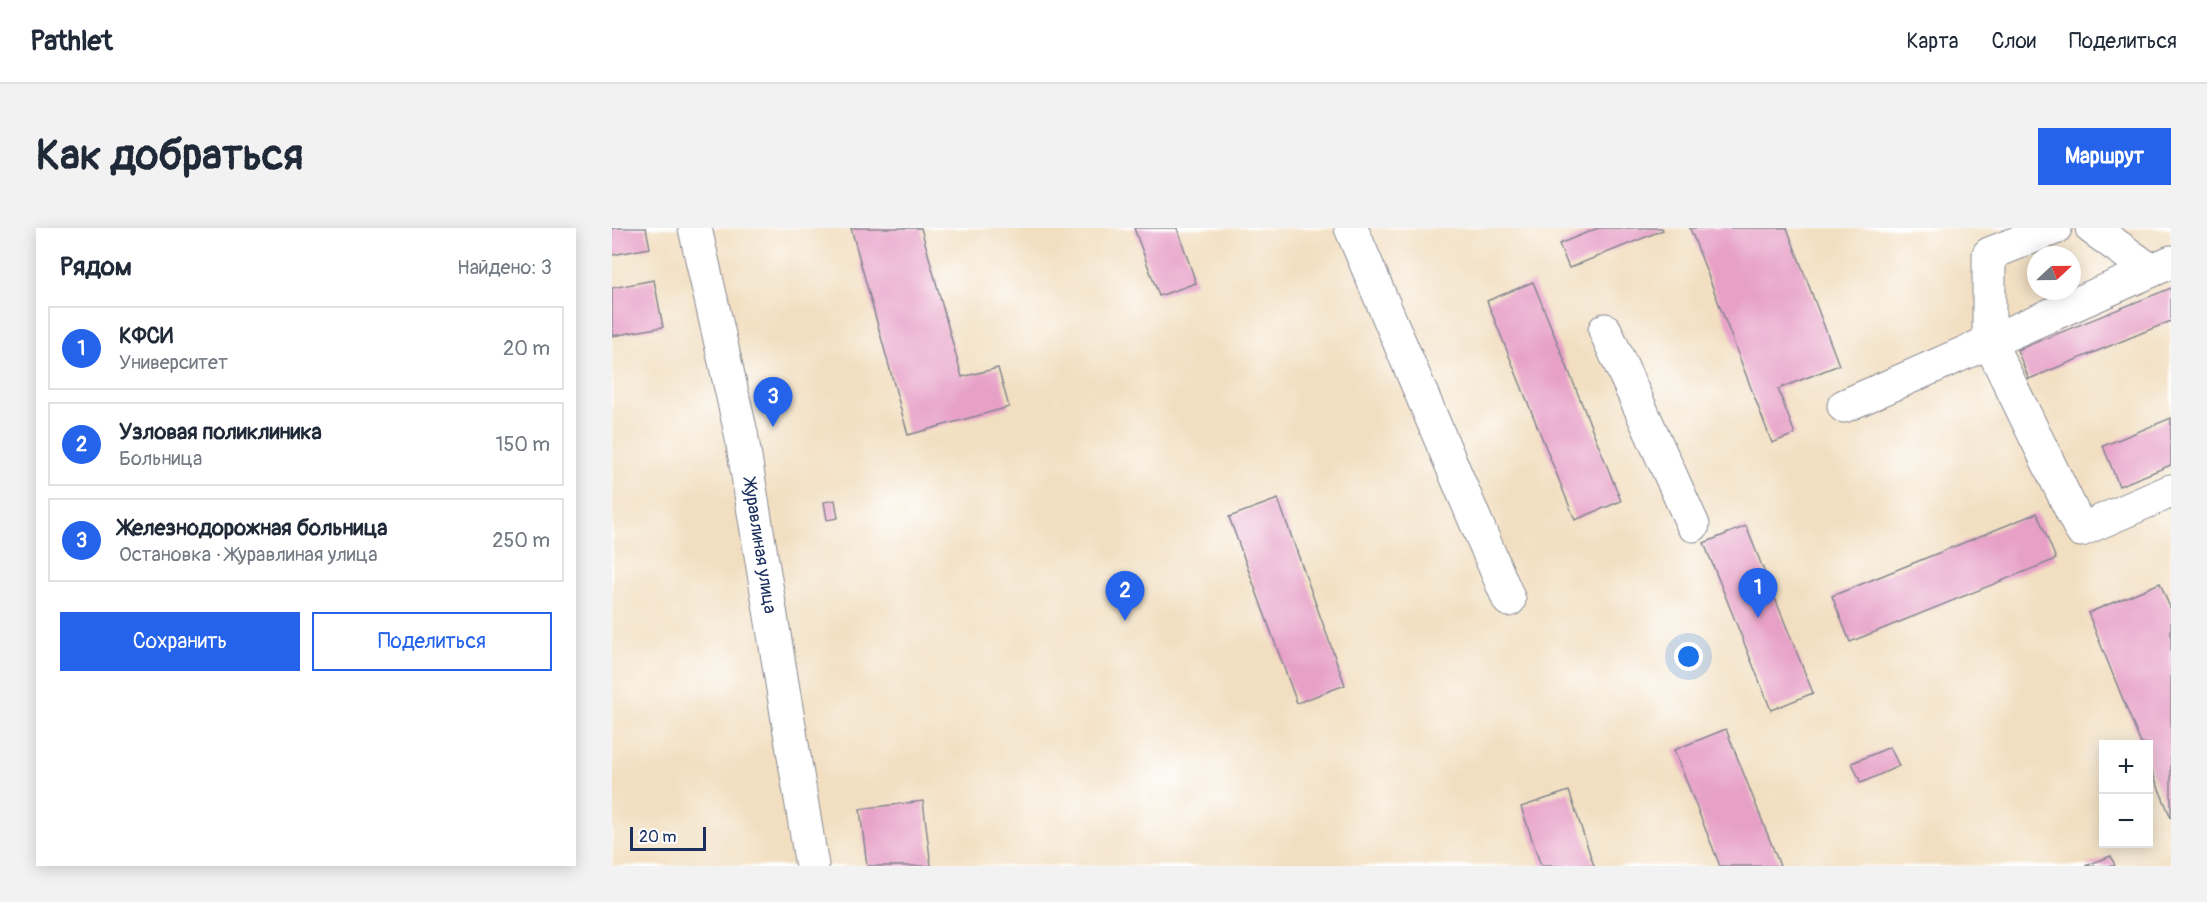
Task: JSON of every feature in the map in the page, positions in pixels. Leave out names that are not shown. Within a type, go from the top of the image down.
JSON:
[{"type":"street","name":"Журавлиная улица","points":[[695,228],[752,492],[812,866]]},
{"type":"street","points":[[1351,228],[1509,600]]},
{"type":"street","points":[[2055,228],[1989,254],[1989,341],[2080,530],[2171,491]]},
{"type":"street","points":[[2092,228],[2160,266]]},
{"type":"street","points":[[1844,406],[2160,266]]},
{"type":"street","points":[[1605,330],[1693,525]]},
{"type":"building","points":[[612,228],[646,228],[650,248],[612,255]]},
{"type":"building","points":[[851,228],[921,228],[962,377],[998,368],[1009,407],[908,435]]},
{"type":"building","points":[[1134,228],[1177,228],[1196,283],[1159,296]]},
{"type":"building","points":[[1598,228],[1662,228],[1663,230],[1569,268],[1559,244]]},
{"type":"building","points":[[1690,228],[1787,228],[1839,365],[1778,389],[1795,434],[1772,443]]},
{"type":"building","points":[[654,280],[663,327],[612,336],[612,288]]},
{"type":"building","points":[[1533,282],[1621,501],[1575,520],[1487,301]]},
{"type":"building","points":[[2171,288],[2171,321],[2029,379],[2017,350]]},
{"type":"building","points":[[2171,418],[2171,465],[2119,486],[2103,446]]},
{"type":"building","points":[[1278,499],[1345,685],[1297,703],[1229,517]]},
{"type":"building","points":[[835,500],[838,518],[827,520],[824,502]]},
{"type":"building","points":[[2037,513],[2056,559],[1850,642],[1832,596]]},
{"type":"building","points":[[1746,526],[1813,693],[1771,710],[1704,543]]},
{"type":"building","points":[[2160,583],[2171,610],[2171,818],[2153,774],[2153,740],[2139,740],[2088,613]]},
{"type":"building","points":[[1726,729],[1780,866],[1720,866],[1674,750]]},
{"type":"building","points":[[1890,747],[1899,766],[1861,783],[1852,763]]},
{"type":"building","points":[[1569,791],[1594,866],[1541,866],[1521,807]]},
{"type":"building","points":[[923,801],[931,866],[867,866],[860,809]]},
{"type":"building","points":[[2111,856],[2115,866],[2085,866]]},
{"type":"place","name":"Железнодорожная больница","points":[[773,427]]},
{"type":"place","name":"КФСИ","points":[[1758,618]]},
{"type":"place","name":"Узловая поликлиника","points":[[1125,621]]}]
